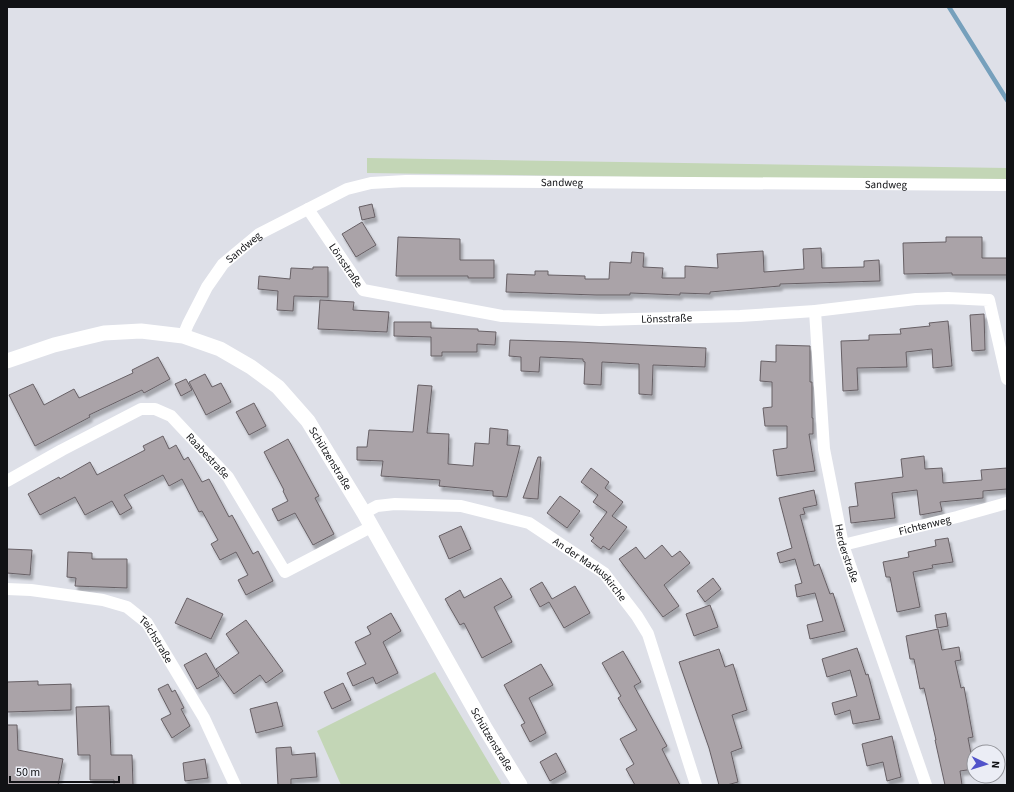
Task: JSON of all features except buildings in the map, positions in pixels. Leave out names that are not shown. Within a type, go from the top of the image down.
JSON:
[{"type":"street","name":"Sandweg","points":[[183,336],[207,287],[223,264],[259,234],[346,189],[371,182],[1007,185]]},
{"type":"street","name":"Lönsstraße","points":[[308,209],[362,290],[502,316],[600,320],[740,316],[815,311],[916,298],[989,300],[1007,379]]},
{"type":"street","name":"Herderstraße","points":[[815,311],[824,449],[842,545],[926,785]]},
{"type":"street","name":"Schützenstraße","points":[[7,361],[54,345],[104,333],[142,331],[183,336],[220,349],[251,367],[278,387],[308,421],[364,513],[485,728],[520,785]]},
{"type":"street","name":"Raabestraße","points":[[7,481],[62,450],[141,409],[155,409],[171,416],[228,477],[285,572],[371,527]]},
{"type":"street","name":"Fichtenweg","points":[[842,545],[958,517],[1007,503]]},
{"type":"street","name":"An der Markuskirche","points":[[364,513],[377,506],[394,504],[461,506],[529,523],[604,573],[637,616],[648,634],[696,785]]},
{"type":"street","name":"Teichstraße","points":[[7,589],[32,590],[103,600],[127,607],[147,624],[204,718],[235,785]]},
{"type":"green space","points":[[367,158],[1007,168],[1007,179],[712,178],[367,173]]},
{"type":"green space","points":[[435,672],[502,785],[341,785],[317,731]]},
{"type":"waterway","points":[[949,7],[1007,100]]}]
